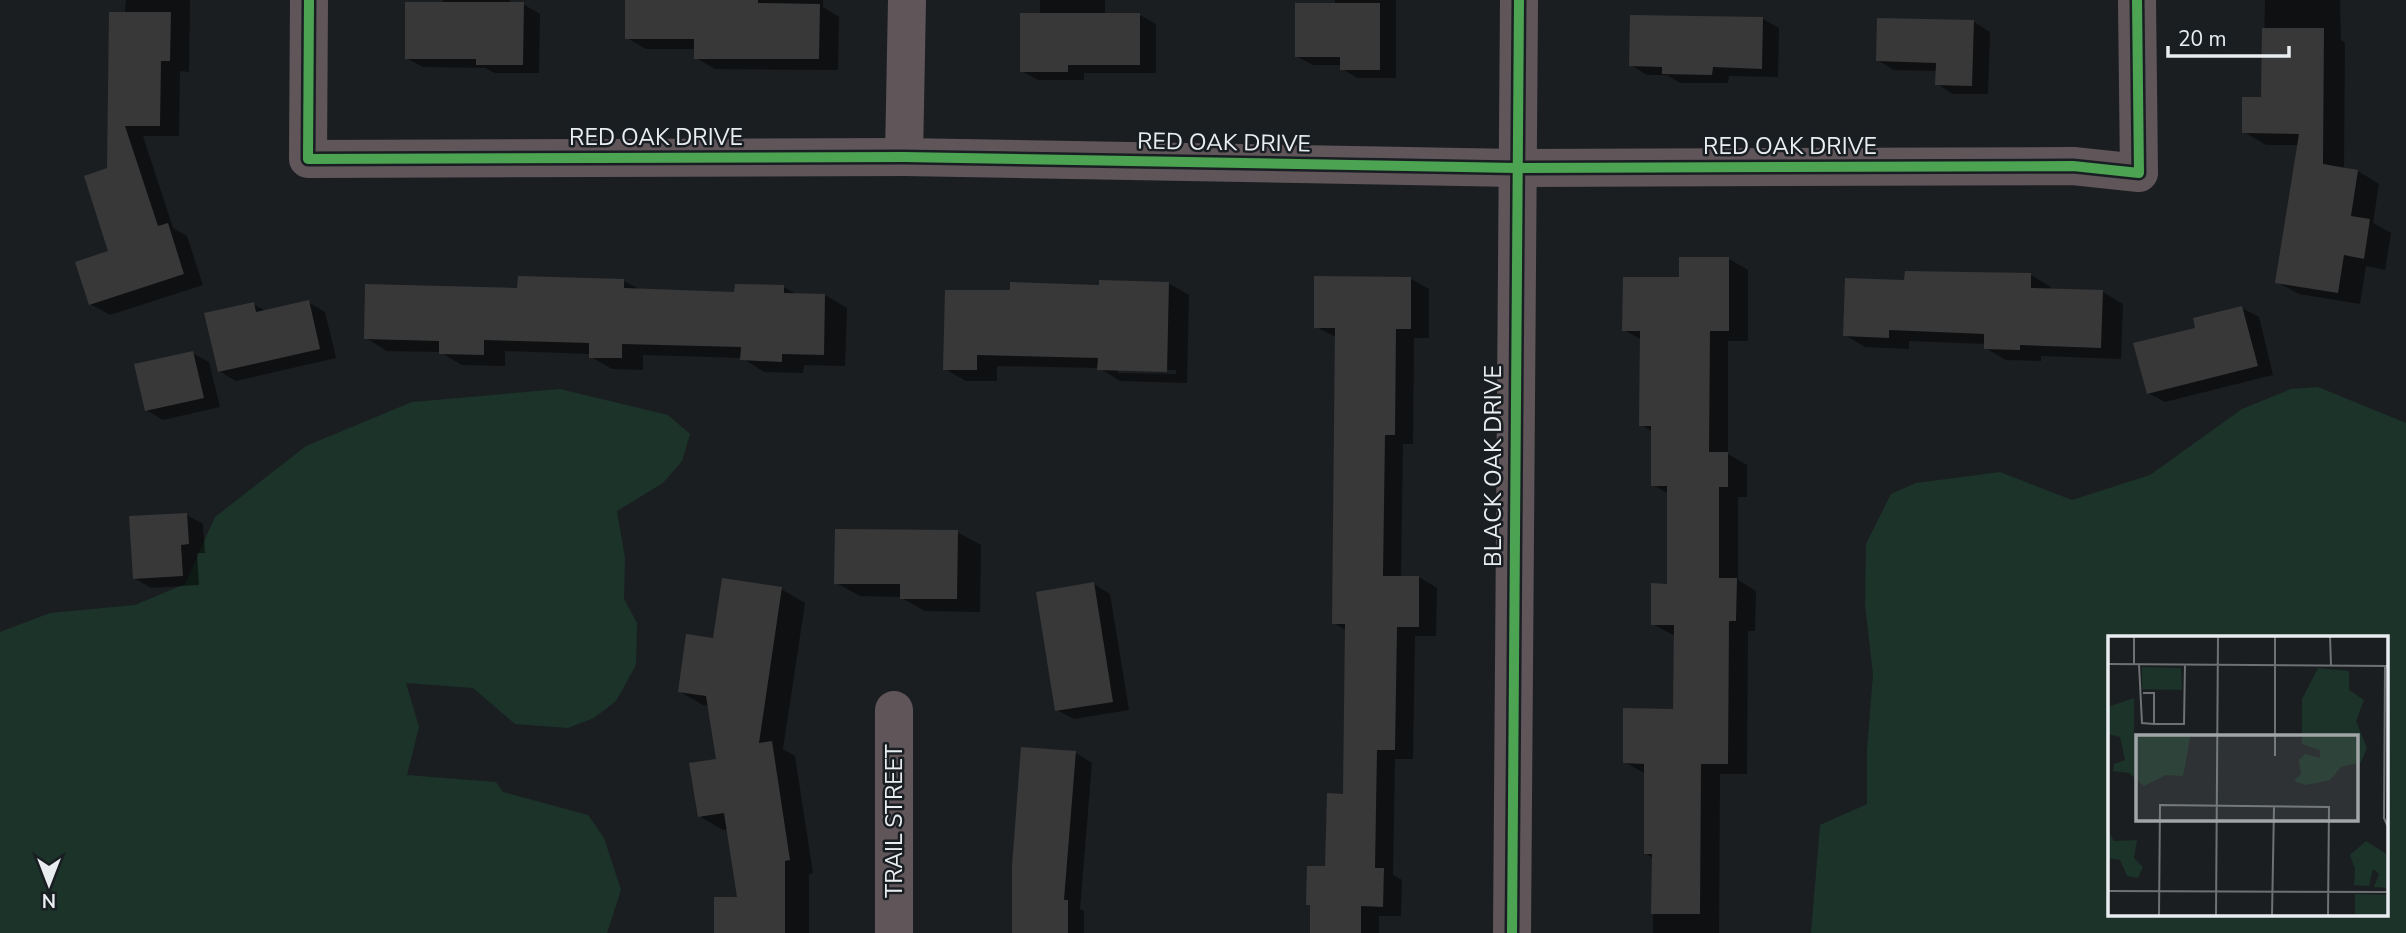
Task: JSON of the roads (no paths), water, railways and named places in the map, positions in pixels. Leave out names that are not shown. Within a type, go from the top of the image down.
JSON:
[{"type":"street","name":"RED OAK DRIVE","points":[[309,0],[308,159],[904,157],[1516,168],[2073,166],[2138,173],[2137,0]]},
{"type":"street","points":[[904,157],[907,0]]},
{"type":"street","name":"BLACK OAK DRIVE","points":[[1512,933],[1519,0]]},
{"type":"street","name":"TRAIL STREET","points":[[894,710],[894,933]]}]
